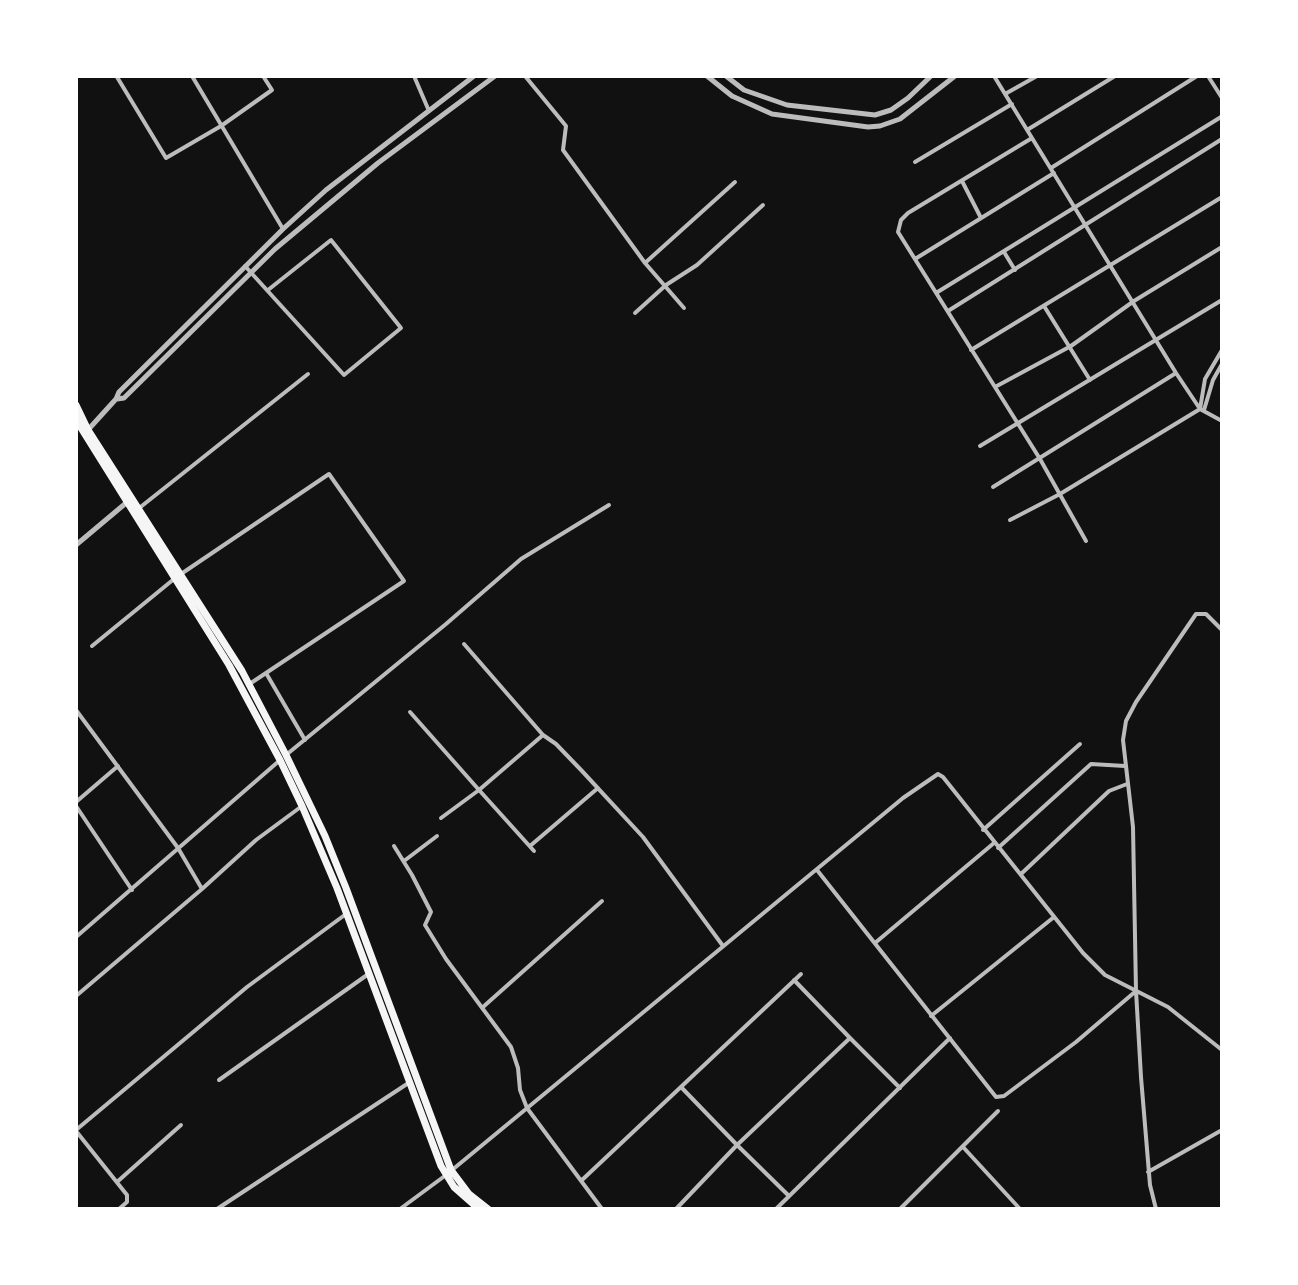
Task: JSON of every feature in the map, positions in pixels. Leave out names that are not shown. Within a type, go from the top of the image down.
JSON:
[{"type":"highway","points":[[76,405],[86,432],[126,503],[178,576]]},
{"type":"highway","points":[[76,420],[138,509],[246,687],[325,836],[342,890],[454,1187],[476,1208]]},
{"type":"highway","points":[[283,758],[342,890],[346,914],[429,1124]]},
{"type":"highway","points":[[448,1172],[488,1209]]},
{"type":"street","points":[[192,76],[283,229]]},
{"type":"street","points":[[117,77],[166,158],[221,126],[272,90],[263,76]]},
{"type":"street","points":[[414,76],[429,111]]},
{"type":"street","points":[[86,432],[119,392],[326,190],[475,76],[482,86]]},
{"type":"street","points":[[116,399],[124,398],[275,249],[378,163],[495,76]]},
{"type":"street","points":[[525,76],[566,126],[563,150],[645,263],[684,308]]},
{"type":"street","points":[[707,76],[732,96],[772,114],[868,127],[900,119],[955,76]]},
{"type":"street","points":[[726,76],[744,90],[787,105],[875,115],[900,104],[931,76]]},
{"type":"street","points":[[994,76],[1176,373],[1202,410],[1222,421]]},
{"type":"street","points":[[1005,94],[1037,76]]},
{"type":"street","points":[[1027,130],[1115,76]]},
{"type":"street","points":[[915,259],[1197,76]]},
{"type":"street","points":[[1208,76],[1222,98]]},
{"type":"street","points":[[915,162],[1012,104]]},
{"type":"street","points":[[1222,117],[1222,125]]},
{"type":"street","points":[[936,293],[1222,117]]},
{"type":"street","points":[[1032,138],[908,213],[901,220],[898,232],[1040,459],[1086,541]]},
{"type":"street","points":[[948,311],[1222,139]]},
{"type":"street","points":[[962,180],[981,218]]},
{"type":"street","points":[[645,263],[735,182]]},
{"type":"street","points":[[971,350],[1222,197]]},
{"type":"street","points":[[635,313],[666,285],[697,265],[763,205]]},
{"type":"street","points":[[245,266],[344,375],[401,328],[331,240],[268,290]]},
{"type":"street","points":[[995,387],[1070,347],[1134,301],[1222,247]]},
{"type":"street","points":[[1004,252],[1015,270]]},
{"type":"street","points":[[980,446],[1222,300]]},
{"type":"street","points":[[1044,306],[1090,380]]},
{"type":"street","points":[[1202,410],[1200,395],[1205,379],[1222,350]]},
{"type":"street","points":[[1010,520],[1202,410],[1222,364]]},
{"type":"street","points":[[993,487],[1176,373]]},
{"type":"street","points":[[138,509],[308,374]]},
{"type":"street","points":[[92,646],[178,576],[329,474],[404,581],[246,687]]},
{"type":"street","points":[[76,545],[126,503]]},
{"type":"street","points":[[76,937],[283,758],[521,559],[609,505]]},
{"type":"street","points":[[1156,1209],[1148,1172],[1136,991],[1133,827],[1123,740],[1126,721],[1136,702],[1196,614],[1206,614],[1222,630]]},
{"type":"street","points":[[464,644],[543,735],[556,744],[643,837],[723,946]]},
{"type":"street","points":[[266,673],[305,740]]},
{"type":"street","points":[[76,710],[178,848],[202,889]]},
{"type":"street","points":[[410,712],[534,851]]},
{"type":"street","points":[[441,818],[543,735]]},
{"type":"street","points":[[983,830],[1080,744]]},
{"type":"street","points":[[875,943],[996,846],[1091,764],[1125,766]]},
{"type":"street","points":[[118,766],[76,804],[132,890]]},
{"type":"street","points":[[400,1209],[408,1207],[816,869],[903,798],[938,774],[1105,975],[1168,1007],[1222,1050]]},
{"type":"street","points":[[1021,874],[1109,791],[1127,784]]},
{"type":"street","points":[[529,846],[598,788]]},
{"type":"street","points":[[76,996],[256,840],[302,806]]},
{"type":"street","points":[[404,861],[437,836]]},
{"type":"street","points":[[394,846],[431,912],[425,925],[446,959],[511,1047],[527,1108],[602,1209]]},
{"type":"street","points":[[816,869],[996,1097],[1004,1096],[1076,1042],[1136,991]]},
{"type":"street","points":[[483,1007],[602,901]]},
{"type":"street","points":[[119,1209],[128,1197],[76,1130],[247,987],[346,914]]},
{"type":"street","points":[[931,1016],[1054,917]]},
{"type":"street","points":[[76,923],[82,931]]},
{"type":"street","points":[[219,1080],[369,974]]},
{"type":"street","points":[[581,1181],[801,974]]},
{"type":"street","points":[[794,980],[900,1088]]},
{"type":"street","points":[[676,1209],[737,1145],[850,1038]]},
{"type":"street","points":[[776,1209],[950,1038]]},
{"type":"street","points":[[1217,1045],[1222,1040]]},
{"type":"street","points":[[217,1209],[410,1082]]},
{"type":"street","points":[[681,1087],[788,1195]]},
{"type":"street","points":[[900,1209],[998,1111]]},
{"type":"street","points":[[117,1182],[181,1125]]},
{"type":"street","points":[[1148,1172],[1222,1130]]},
{"type":"street","points":[[963,1147],[1020,1209]]}]
